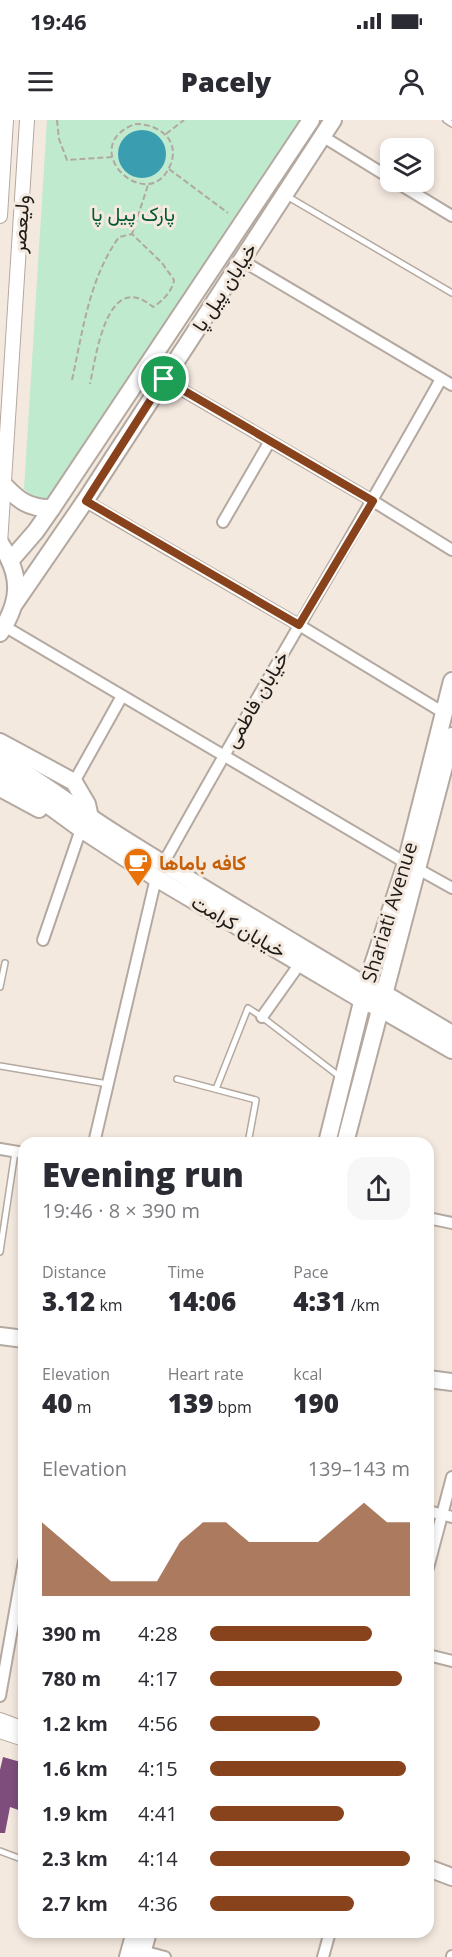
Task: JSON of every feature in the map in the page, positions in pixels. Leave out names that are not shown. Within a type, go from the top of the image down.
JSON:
[{"type":"main road","name":"خیابان پیل پا","points":[[10,561],[52,508],[311,120]]},
{"type":"main road","name":"خیابان پیل پا","points":[[2,629],[15,603],[86,501],[333,120]]},
{"type":"main road","points":[[3,484],[15,497],[28,506],[52,508]]},
{"type":"main road","points":[[0,543],[10,561],[16,585],[15,603]]},
{"type":"main road","name":"Shariati Avenue","points":[[347,1137],[383,1001],[452,681]]},
{"type":"main road","name":"Shariati Avenue","points":[[328,1137],[364,993],[412,866],[452,735]]},
{"type":"main road","points":[[0,742],[74,782],[87,804],[85,823],[49,815],[0,788]]},
{"type":"main road","name":"خیابان کرامت","points":[[0,758],[31,775],[85,823]]},
{"type":"main road","name":"خیابان کرامت","points":[[0,774],[85,823],[301,962],[452,1034]]},
{"type":"main road","name":"خیابان کرامت","points":[[160,871],[364,993]]},
{"type":"main road","name":"خیابان کرامت","points":[[383,1001],[452,1050]]},
{"type":"main road","points":[[0,1336],[18,1338]]},
{"type":"main road","points":[[0,1347],[18,1348]]},
{"type":"main road","points":[[434,1380],[452,1382]]},
{"type":"main road","points":[[434,1391],[452,1393]]},
{"type":"main road","points":[[434,1870],[452,1877]]},
{"type":"main road","points":[[434,1882],[452,1888]]},
{"type":"main road","points":[[136,1938],[137,1955]]},
{"type":"main road","points":[[137,1955],[145,1938]]},
{"type":"street","name":"ولیعصر","points":[[0,216],[6,120]]},
{"type":"street","name":"ولیعصر","points":[[0,543],[27,120]]},
{"type":"street","points":[[322,136],[380,172]]},
{"type":"street","points":[[412,192],[452,216]]},
{"type":"street","points":[[241,261],[452,386]]},
{"type":"street","points":[[146,369],[373,501],[452,550]]},
{"type":"street","name":"خیابان فاطمی","points":[[95,1137],[160,871],[223,756],[373,501],[441,379]]},
{"type":"street","points":[[224,522],[270,441]]},
{"type":"street","points":[[86,501],[299,625],[444,713]]},
{"type":"street","points":[[2,629],[452,888]]},
{"type":"street","points":[[74,782],[122,696]]},
{"type":"street","points":[[43,940],[85,823]]},
{"type":"street","points":[[262,1017],[301,962]]},
{"type":"street","points":[[0,1149],[18,1152]]},
{"type":"street","points":[[434,1219],[452,1222]]},
{"type":"street","points":[[434,1552],[447,1516],[452,1477]]},
{"type":"street","points":[[0,1696],[18,1601]]},
{"type":"street","points":[[434,1656],[452,1661]]},
{"type":"street","points":[[0,1720],[18,1726]]},
{"type":"street","points":[[0,1731],[18,1737]]},
{"type":"street","points":[[323,1957],[328,1938]]},
{"type":"street","points":[[137,1955],[165,1957]]},
{"type":"lane","points":[[446,120],[452,124]]},
{"type":"lane","points":[[284,194],[452,293]]},
{"type":"lane","points":[[0,987],[5,963]]},
{"type":"lane","points":[[216,1089],[248,1008],[343,1079]]},
{"type":"lane","points":[[0,1066],[108,1084]]},
{"type":"lane","points":[[177,1079],[256,1100],[249,1137]]},
{"type":"lane","points":[[0,1252],[18,1162]]},
{"type":"lane","points":[[0,1851],[18,1858]]},
{"type":"path","points":[[57,120],[59,139],[67,160],[112,157]]},
{"type":"path","points":[[127,120],[129,126]]},
{"type":"path","points":[[166,134],[184,120]]},
{"type":"path","points":[[135,124],[152,125],[166,134],[173,148],[169,169],[160,180],[148,185],[131,180],[117,170],[112,157],[115,139],[122,130],[135,124]]},
{"type":"path","points":[[169,169],[228,213]]},
{"type":"path","points":[[132,234],[148,185]]},
{"type":"path","points":[[72,380],[96,279],[103,262],[119,237],[132,234]]},
{"type":"path","points":[[90,384],[104,322],[115,305],[122,299],[134,297],[145,299],[153,306],[158,304],[173,286],[174,280],[162,263],[132,234]]},
{"type":"green space","name":"پارک پیل پا","points":[[47,120],[304,120],[53,499],[37,499],[24,489]]},
{"type":"water","points":[[142,130],[159,137],[166,154],[159,171],[142,178],[125,171],[118,154],[125,137]]},
{"type":"building","points":[[3,1757],[18,1761],[18,1810],[10,1807],[5,1833],[0,1833],[0,1770]]},
{"type":"place","name":"کافه باماها","points":[[138,888]]},
{"type":"route","points":[[164,379],[373,501],[299,625],[86,501],[164,379]]}]
